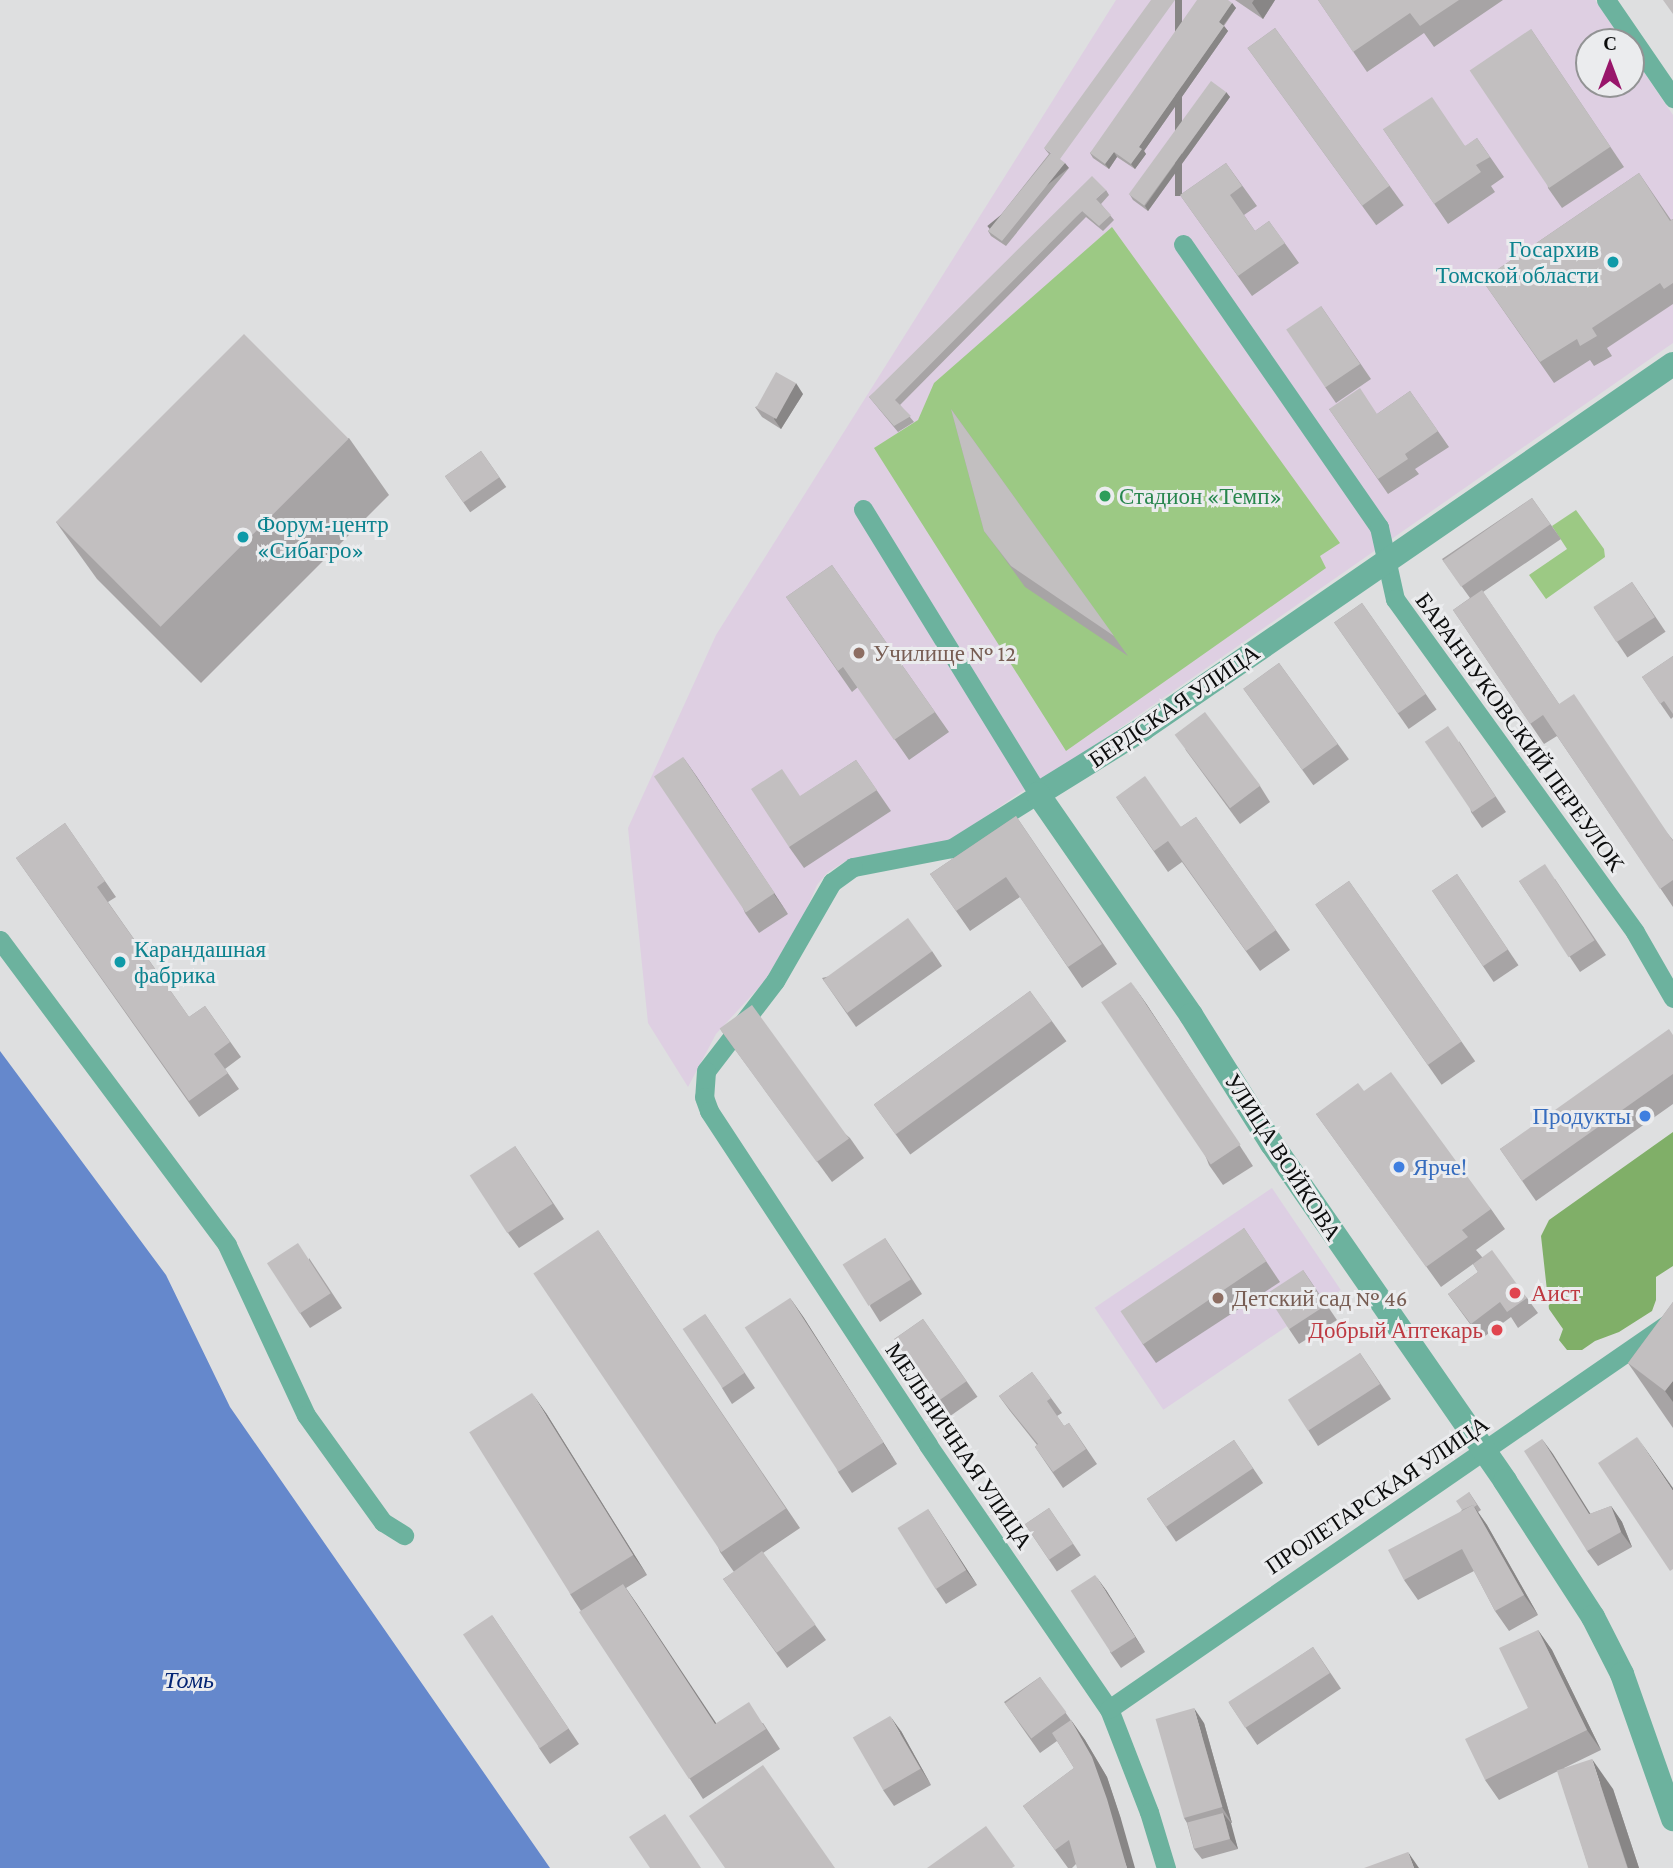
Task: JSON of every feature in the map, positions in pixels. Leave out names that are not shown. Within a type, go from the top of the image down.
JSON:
[{"type":"street","points":[[1606,0],[1673,98]]},
{"type":"street","name":"БАРАНЧУКОВСКИЙ ПЕРЕУЛОК","points":[[1183,244],[1380,527],[1395,599],[1634,932],[1673,998]]},
{"type":"street","name":"БЕРДСКАЯ УЛИЦА","points":[[713,1060],[775,981],[832,882],[853,867],[952,848],[1143,729],[1673,364]]},
{"type":"street","name":"УЛИЦА ВОЙКОВА","points":[[863,509],[1038,794],[1191,1015],[1272,1144],[1484,1452],[1593,1617],[1622,1674],[1673,1819]]},
{"type":"street","points":[[0,940],[227,1245],[306,1415],[383,1522],[404,1535]]},
{"type":"street","name":"МЕЛЬНИЧНАЯ УЛИЦА","points":[[713,1060],[704,1084],[709,1111],[928,1446],[1109,1709],[1149,1812],[1166,1868]]},
{"type":"street","name":"ПРОЛЕТАРСКАЯ УЛИЦА","points":[[1109,1709],[1673,1320]]},
{"type":"shaded area","points":[[1116,0],[1595,0],[1614,28],[1575,28],[1575,98],[1645,98],[1645,74],[1673,115],[1673,343],[1044,781],[1021,792],[949,842],[844,862],[827,873],[817,885],[804,915],[764,982],[716,1034],[688,1087],[648,1023],[628,828],[716,635]]},
{"type":"shaded area","name":"Детский сад № 46","points":[[1272,1188],[1341,1290],[1163,1410],[1095,1308]]},
{"type":"green space","name":"Стадион «Темп»","points":[[1112,227],[1340,543],[1320,556],[1326,568],[1066,751],[874,448],[918,420],[934,383]]},
{"type":"green space","points":[[1576,510],[1604,549],[1605,557],[1546,599],[1529,575],[1567,549],[1552,526]]},
{"type":"green space","points":[[1673,1132],[1673,1266],[1656,1277],[1656,1300],[1652,1311],[1619,1332],[1595,1341],[1582,1350],[1567,1350],[1559,1340],[1563,1329],[1549,1309],[1541,1236],[1549,1220]]},
{"type":"water","name":"Томь","points":[[0,1051],[166,1275],[230,1407],[550,1868],[0,1868]]},
{"type":"building","points":[[1151,0],[1175,0],[1060,159],[1065,163],[1002,241],[988,231],[1051,153],[1044,148]]},
{"type":"building","points":[[1197,0],[1228,0],[1232,3],[1219,22],[1224,26],[1139,147],[1142,149],[1131,164],[1114,152],[1105,164],[1090,153]]},
{"type":"building","points":[[1318,0],[1459,0],[1420,26],[1410,13],[1353,52]]},
{"type":"building","points":[[1663,0],[1673,0],[1673,14]]},
{"type":"building","points":[[1275,28],[1390,186],[1362,206],[1247,48]]},
{"type":"building","points":[[1531,29],[1575,98],[1610,147],[1549,188],[1470,70]]},
{"type":"building","points":[[1211,81],[1226,92],[1144,205],[1129,194]]},
{"type":"building","points":[[1432,97],[1465,146],[1477,138],[1490,157],[1476,165],[1481,172],[1434,204],[1383,129]]},
{"type":"building","points":[[1226,163],[1242,186],[1230,195],[1255,231],[1269,221],[1285,243],[1238,276],[1180,195]]},
{"type":"building","name":"Госархив Томской области","points":[[1639,173],[1670,221],[1673,219],[1673,283],[1664,289],[1660,283],[1592,328],[1597,336],[1580,346],[1577,339],[1540,362],[1482,280]]},
{"type":"building","points":[[1092,176],[1106,190],[1096,199],[1111,215],[1099,226],[1082,211],[895,400],[911,416],[894,426],[869,397]]},
{"type":"building","points":[[1321,306],[1360,364],[1325,388],[1286,329]]},
{"type":"building","points":[[244,334],[349,439],[161,627],[56,522]]},
{"type":"building","points":[[776,372],[796,383],[776,419],[756,408]]},
{"type":"building","points":[[1360,388],[1377,414],[1410,391],[1438,431],[1405,454],[1408,459],[1378,479],[1329,409]]},
{"type":"building","points":[[951,409],[1114,636],[1011,566],[984,531]]},
{"type":"building","points":[[481,451],[499,477],[463,502],[445,476]]},
{"type":"building","points":[[1532,498],[1550,524],[1461,587],[1443,561]]},
{"type":"building","name":"Училище № 12","points":[[832,565],[935,712],[894,740],[843,667],[838,671],[786,597]]},
{"type":"building","points":[[1632,582],[1655,617],[1616,642],[1593,607]]},
{"type":"building","points":[[1482,590],[1559,704],[1574,694],[1673,841],[1673,880],[1660,889],[1543,715],[1530,724],[1453,610]]},
{"type":"building","points":[[1362,603],[1426,694],[1398,713],[1334,623]]},
{"type":"building","points":[[1673,656],[1673,714],[1664,701],[1660,704],[1642,677]]},
{"type":"building","points":[[1279,663],[1338,744],[1302,770],[1243,689]]},
{"type":"building","points":[[1205,712],[1260,785],[1230,808],[1175,735]]},
{"type":"building","points":[[1448,726],[1496,796],[1472,812],[1425,742]]},
{"type":"building","points":[[683,757],[775,893],[746,913],[654,777]]},
{"type":"building","points":[[856,760],[877,790],[789,847],[751,789],[782,769],[800,796]]},
{"type":"building","points":[[1145,776],[1181,827],[1196,817],[1276,930],[1246,951],[1168,841],[1154,851],[1116,797]]},
{"type":"building","points":[[1016,816],[1102,944],[1068,967],[1006,877],[956,911],[930,874]]},
{"type":"building","name":"Карандашная фабрика","points":[[65,823],[105,881],[97,887],[189,1017],[205,1006],[230,1042],[214,1054],[228,1073],[189,1101],[16,858]]},
{"type":"building","points":[[1545,864],[1595,940],[1569,957],[1519,881]]},
{"type":"building","points":[[1457,874],[1508,949],[1483,966],[1432,891]]},
{"type":"building","points":[[1349,881],[1461,1042],[1428,1065],[1315,905]]},
{"type":"building","points":[[908,918],[932,951],[847,1013],[823,980]]},
{"type":"building","points":[[1131,982],[1241,1144],[1211,1165],[1101,1002]]},
{"type":"building","points":[[1030,991],[1052,1021],[896,1134],[874,1104]]},
{"type":"building","points":[[752,1005],[849,1138],[817,1162],[720,1029]]},
{"type":"building","points":[[1669,1029],[1673,1035],[1673,1074],[1522,1181],[1500,1149]]},
{"type":"building","points":[[1391,1072],[1491,1209],[1462,1230],[1468,1237],[1426,1267],[1316,1114],[1358,1083],[1364,1091]]},
{"type":"building","points":[[515,1146],[553,1204],[507,1233],[470,1175]]},
{"type":"building","points":[[1244,1228],[1266,1261],[1143,1344],[1120,1311]]},
{"type":"building","points":[[598,1230],[786,1509],[721,1552],[533,1274]]},
{"type":"building","points":[[885,1238],[911,1280],[869,1306],[843,1264]]},
{"type":"building","points":[[298,1243],[331,1293],[300,1313],[267,1263]]},
{"type":"building","points":[[1492,1250],[1527,1298],[1507,1312],[1500,1302],[1471,1324],[1448,1294],[1478,1272],[1473,1264]]},
{"type":"building","points":[[1303,1270],[1326,1305],[1289,1329],[1266,1294]]},
{"type":"building","points":[[790,1298],[884,1442],[838,1472],[745,1327]]},
{"type":"building","points":[[1673,1302],[1673,1381],[1665,1391],[1628,1363]]},
{"type":"building","points":[[705,1314],[745,1373],[722,1388],[683,1329]]},
{"type":"building","points":[[923,1319],[967,1381],[938,1401],[894,1339]]},
{"type":"building","points":[[1360,1353],[1380,1384],[1308,1431],[1288,1400]]},
{"type":"building","points":[[1032,1372],[1051,1398],[1047,1401],[1064,1426],[1069,1423],[1086,1449],[1053,1472],[1035,1447],[1038,1444],[999,1396]]},
{"type":"building","points":[[532,1393],[633,1555],[570,1594],[469,1432]]},
{"type":"building","points":[[1637,1437],[1673,1491],[1673,1569],[1670,1571],[1598,1463]]},
{"type":"building","points":[[1542,1439],[1589,1514],[1611,1506],[1621,1532],[1587,1551],[1524,1451]]},
{"type":"building","points":[[1234,1440],[1253,1468],[1166,1527],[1147,1499]]},
{"type":"building","points":[[1469,1492],[1477,1505],[1462,1510],[1456,1501]]},
{"type":"building","points":[[1473,1505],[1524,1595],[1495,1611],[1462,1549],[1404,1580],[1388,1550]]},
{"type":"building","points":[[1049,1508],[1073,1544],[1049,1560],[1025,1524]]},
{"type":"building","points":[[928,1509],[966,1570],[936,1589],[897,1528]]},
{"type":"building","points":[[762,1551],[815,1625],[777,1653],[723,1579]]},
{"type":"building","points":[[1095,1575],[1135,1637],[1111,1653],[1071,1591]]},
{"type":"building","points":[[623,1584],[715,1724],[749,1702],[766,1729],[689,1779],[579,1612]]},
{"type":"building","points":[[492,1615],[569,1729],[540,1748],[463,1635]]},
{"type":"building","points":[[1538,1630],[1587,1730],[1485,1780],[1465,1739],[1528,1708],[1499,1648]]},
{"type":"building","points":[[1313,1647],[1330,1673],[1245,1728],[1228,1702]]},
{"type":"building","points":[[1040,1677],[1066,1712],[1031,1739],[1005,1703]]},
{"type":"building","points":[[1194,1708],[1222,1807],[1184,1818],[1156,1719]]},
{"type":"building","points":[[890,1716],[921,1769],[883,1790],[853,1738]]},
{"type":"building","points":[[1071,1720],[1092,1757],[1127,1868],[1077,1868],[1069,1840],[1055,1850],[1023,1806],[1074,1768],[1052,1733]]},
{"type":"building","points":[[1592,1759],[1627,1868],[1589,1868],[1557,1770]]},
{"type":"building","points":[[763,1765],[835,1868],[725,1868],[689,1816]]},
{"type":"building","points":[[1223,1813],[1230,1839],[1194,1849],[1187,1823]]},
{"type":"building","points":[[665,1814],[701,1868],[650,1868],[629,1837]]},
{"type":"building","points":[[986,1826],[1015,1866],[927,1868]]},
{"type":"building","points":[[1408,1852],[1414,1868],[1364,1868]]},
{"type":"place","name":"Госархив Томской области","points":[[1613,262]]},
{"type":"place","name":"Стадион «Темп»","points":[[1105,496]]},
{"type":"place","name":"Форум-центр «Сибагро»","points":[[243,537]]},
{"type":"place","name":"Училище № 12","points":[[859,653]]},
{"type":"place","name":"Карандашная фабрика","points":[[120,962]]},
{"type":"place","name":"Продукты","points":[[1645,1116]]},
{"type":"place","name":"Ярче!","points":[[1399,1167]]},
{"type":"place","name":"Аист","points":[[1515,1293]]},
{"type":"place","name":"Детский сад № 46","points":[[1218,1298]]},
{"type":"place","name":"Добрый Аптекарь","points":[[1497,1330]]}]
